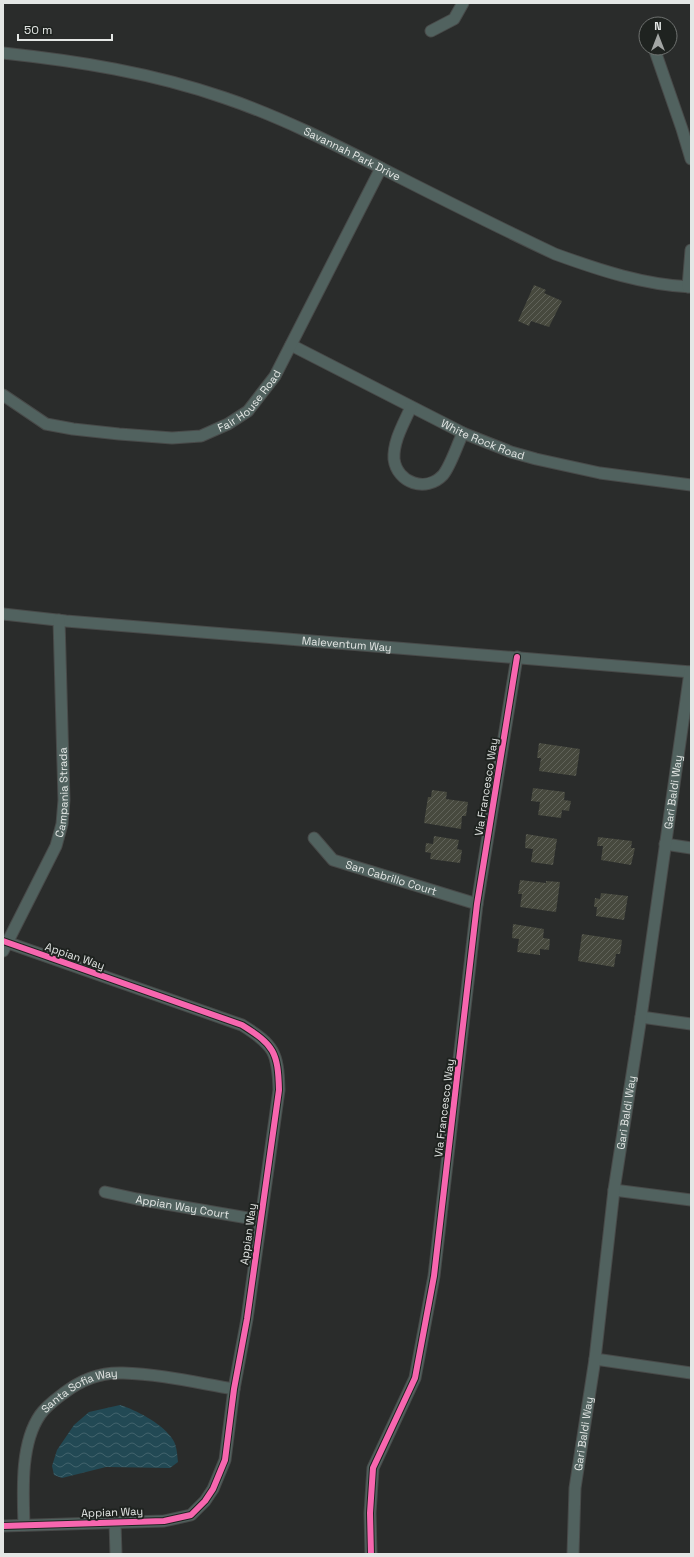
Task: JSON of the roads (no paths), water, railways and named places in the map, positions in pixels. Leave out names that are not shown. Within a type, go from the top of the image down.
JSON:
[{"type":"street","points":[[431,31],[454,19],[463,3]]},
{"type":"street","name":"Savannah Park Drive","points":[[3,53],[113,69],[182,84],[225,98],[292,124],[555,254],[594,268],[632,279],[689,287]]},
{"type":"street","points":[[657,56],[691,159]]},
{"type":"street","name":"Fair House Road","points":[[3,395],[46,424],[119,434],[172,438],[201,436],[228,424],[248,411],[275,376],[381,168]]},
{"type":"street","points":[[689,287],[691,250]]},
{"type":"street","name":"White Rock Road","points":[[291,345],[411,407],[484,442],[536,459],[600,473],[691,485]]},
{"type":"street","points":[[411,407],[397,439],[394,459],[400,474],[413,483],[423,485],[433,483],[444,474],[463,433]]},
{"type":"street","name":"Maleventum Way","points":[[3,614],[59,620],[690,672]]},
{"type":"street","name":"Campania Strada","points":[[4,945],[56,846],[62,824],[64,800],[59,620]]},
{"type":"street","name":"Via Francesco Way","points":[[371,1554],[370,1513],[373,1468],[415,1378],[434,1276],[477,904],[517,657]]},
{"type":"street","name":"Gari Baldi Way","points":[[574,1554],[575,1488],[595,1359],[614,1190],[642,1016],[690,672]]},
{"type":"street","name":"San Cabrillo Court","points":[[314,838],[333,860],[477,904]]},
{"type":"street","points":[[665,844],[691,848]]},
{"type":"street","name":"Appian Way","points":[[3,1526],[164,1521],[191,1515],[205,1501],[215,1484],[225,1460],[234,1390],[247,1319],[279,1090],[277,1060],[265,1040],[242,1025],[4,945]]},
{"type":"street","points":[[642,1016],[691,1024]]},
{"type":"street","points":[[614,1190],[691,1200]]},
{"type":"street","name":"Appian Way Court","points":[[105,1192],[260,1220]]},
{"type":"street","points":[[595,1359],[691,1373]]},
{"type":"street","name":"Santa Sofia Way","points":[[24,1525],[24,1467],[27,1447],[34,1427],[40,1415],[78,1382],[94,1376],[122,1373],[148,1375],[234,1390]]},
{"type":"street","points":[[116,1522],[116,1554]]},
{"type":"water","points":[[120,1405],[148,1418],[167,1432],[174,1443],[178,1462],[170,1468],[106,1467],[62,1478],[54,1475],[52,1466],[57,1450],[74,1425],[89,1412]]}]
